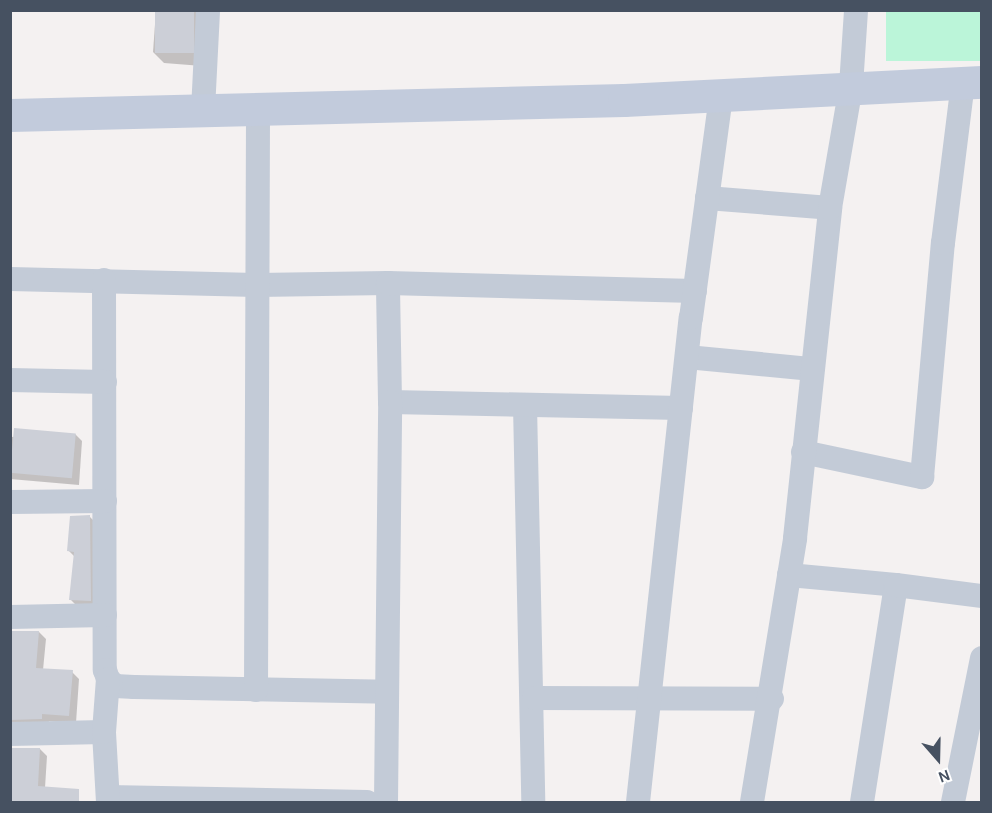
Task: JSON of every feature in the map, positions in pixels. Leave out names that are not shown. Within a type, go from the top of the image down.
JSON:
[{"type":"street","points":[[203,110],[208,10]]},
{"type":"street","points":[[752,802],[772,699],[789,574],[830,208],[851,86],[856,10]]},
{"type":"street","points":[[10,115],[721,95],[851,86],[972,82],[943,243],[922,477],[803,452]]},
{"type":"street","points":[[638,802],[681,408],[721,95]]},
{"type":"street","points":[[256,690],[258,109]]},
{"type":"street","points":[[707,198],[830,208]]},
{"type":"street","points":[[10,279],[695,291]]},
{"type":"street","points":[[104,280],[105,670],[108,679],[104,732],[108,800],[367,802]]},
{"type":"street","points":[[386,802],[390,402],[388,284]]},
{"type":"street","points":[[687,357],[812,369]]},
{"type":"street","points":[[10,380],[105,382]]},
{"type":"street","points":[[390,402],[681,408]]},
{"type":"street","points":[[525,405],[534,698],[533,802]]},
{"type":"street","points":[[10,502],[105,501]]},
{"type":"street","points":[[789,574],[981,596]]},
{"type":"street","points":[[862,802],[896,585]]},
{"type":"street","points":[[10,617],[105,615]]},
{"type":"street","points":[[953,802],[979,688],[981,658]]},
{"type":"street","points":[[108,679],[115,686],[387,692]]},
{"type":"street","points":[[534,698],[650,701],[772,699]]},
{"type":"street","points":[[10,734],[104,732]]},
{"type":"green space","points":[[886,11],[981,11],[981,61],[886,61]]},
{"type":"building","points":[[155,10],[194,10],[194,53],[155,53]]},
{"type":"building","points":[[14,428],[76,433],[72,478],[10,473]]},
{"type":"building","points":[[90,515],[91,601],[69,600],[74,552],[67,551],[70,516]]},
{"type":"building","points":[[10,631],[39,631],[36,668],[73,670],[69,716],[42,714],[42,719],[10,720]]},
{"type":"building","points":[[10,748],[40,748],[38,786],[79,789],[79,802],[10,802]]}]
